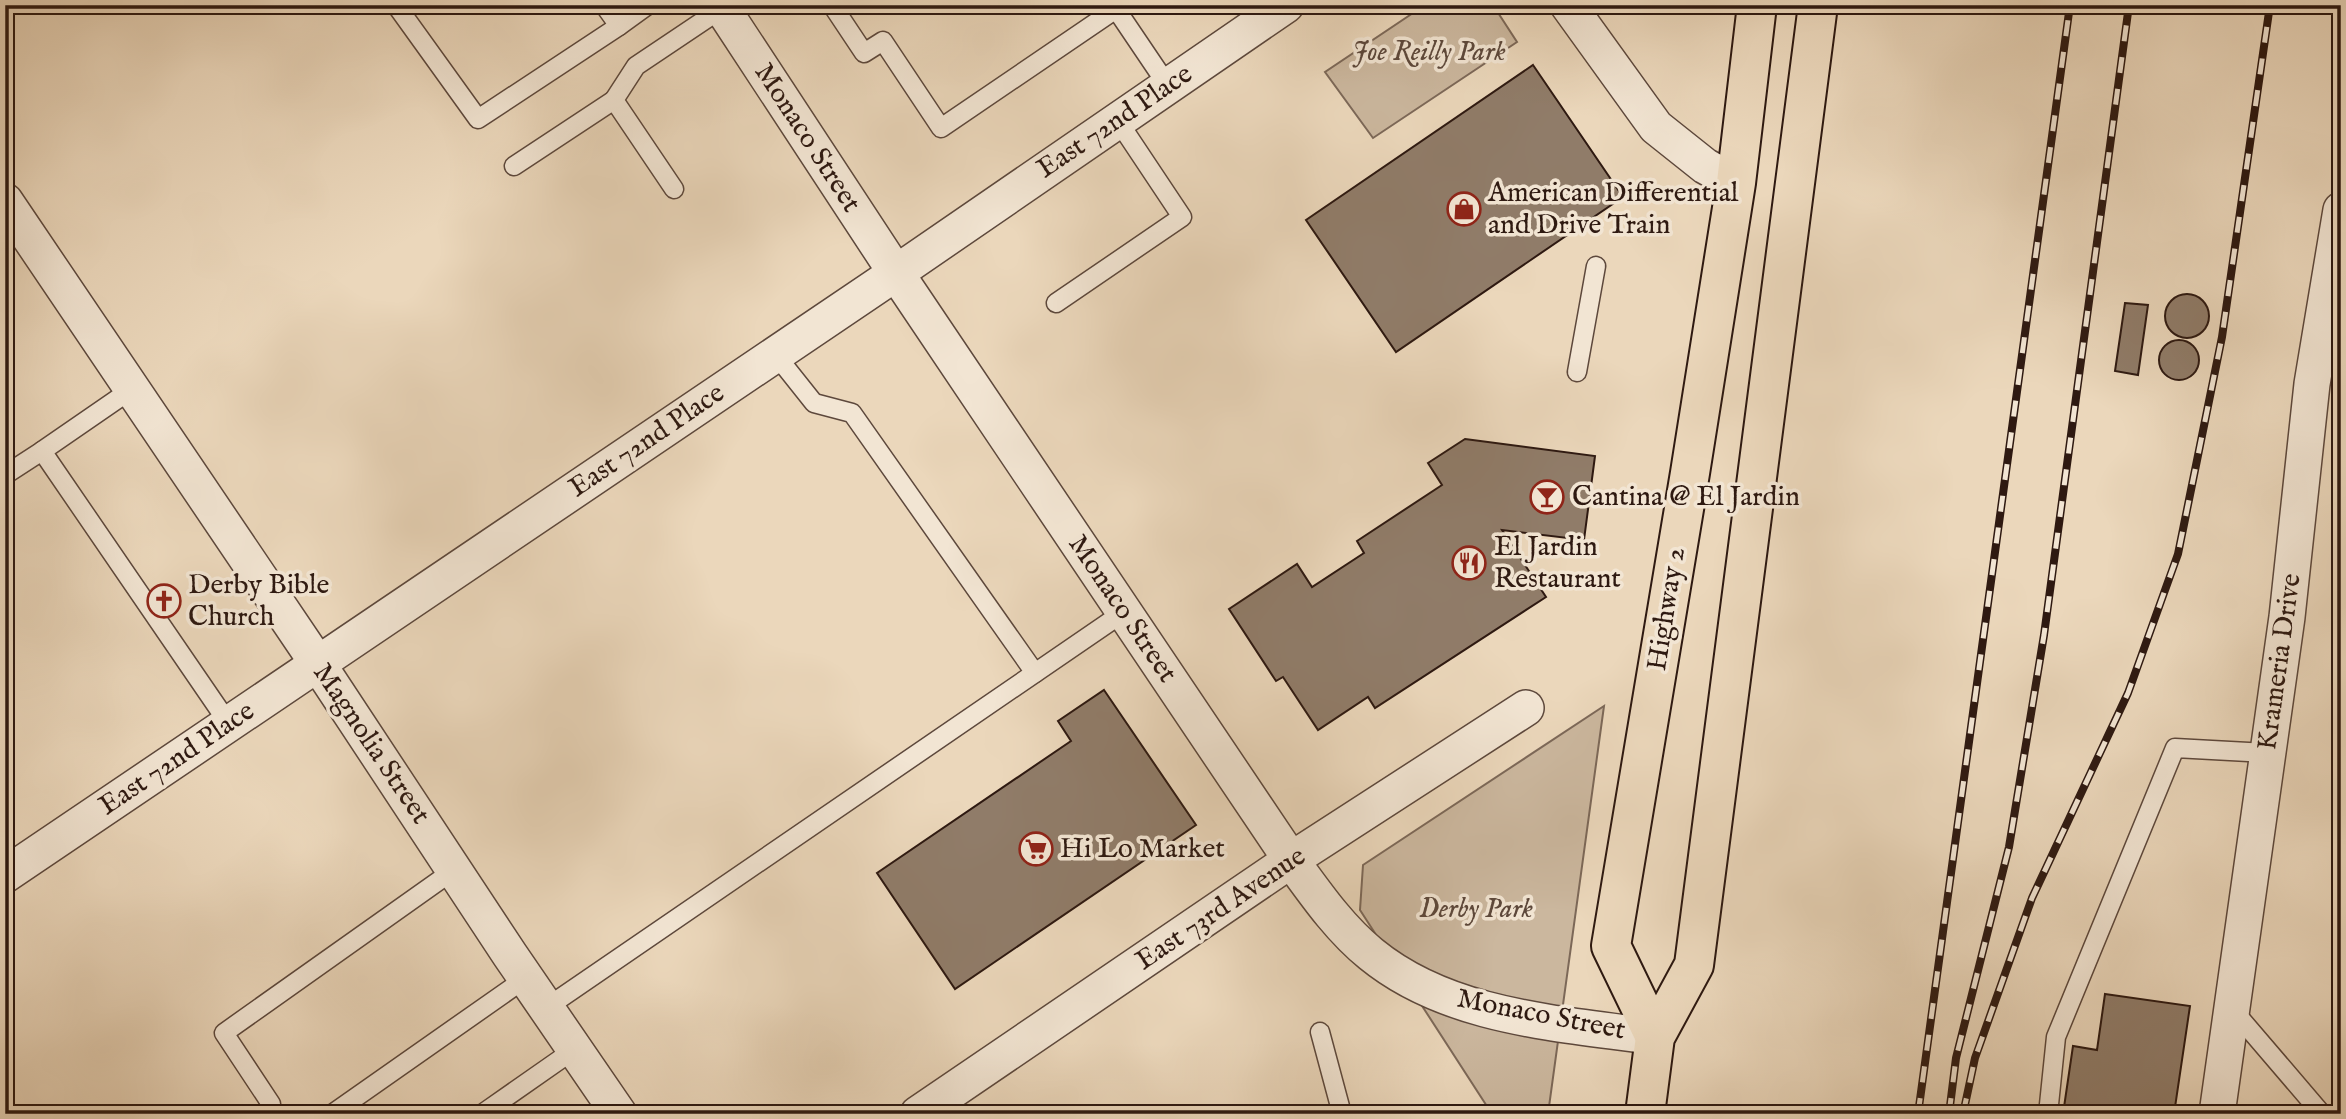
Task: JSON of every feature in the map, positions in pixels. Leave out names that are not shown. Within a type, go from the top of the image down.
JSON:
[{"type":"main road","name":"Highway 2","points":[[1655,1037],[1611,946],[1690,473],[1735,183],[1757,5]]},
{"type":"main road","points":[[1645,1114],[1655,1037],[1694,965],[1818,5]]},
{"type":"street","name":"East 72nd Place","points":[[5,875],[896,273],[1286,5]]},
{"type":"street","points":[[1568,5],[1656,127],[1704,166],[1735,183]]},
{"type":"street","name":"Monaco Street","points":[[723,6],[896,273],[1291,860],[1352,937],[1373,956],[1406,976],[1445,996],[1480,1008],[1546,1022],[1655,1037]]},
{"type":"street","name":"Magnolia Street","points":[[5,201],[619,1114]]},
{"type":"street","name":"Krameria Drive","points":[[2217,1114],[2287,617],[2312,384],[2341,210]]},
{"type":"street","name":"East 73rd Avenue","points":[[918,1114],[1291,860],[1526,708]]},
{"type":"lane","points":[[396,5],[478,120],[648,5]]},
{"type":"lane","points":[[604,5],[619,26]]},
{"type":"lane","points":[[832,5],[864,53],[883,41],[941,128],[1116,9],[1168,86]]},
{"type":"lane","points":[[514,166],[614,100],[636,66],[723,6]]},
{"type":"lane","points":[[614,100],[674,189]]},
{"type":"lane","points":[[1056,303],[1182,217],[1118,121]]},
{"type":"lane","points":[[1577,372],[1596,266]]},
{"type":"lane","points":[[775,354],[814,403],[852,413],[1035,673]]},
{"type":"lane","points":[[5,475],[132,389]]},
{"type":"lane","points":[[43,451],[229,724]]},
{"type":"lane","points":[[546,1008],[1124,612]]},
{"type":"lane","points":[[2048,1114],[2056,1037],[2175,748],[2267,753]]},
{"type":"lane","points":[[271,1104],[224,1033],[454,870]]},
{"type":"lane","points":[[332,1114],[526,978]]},
{"type":"lane","points":[[2233,1010],[2322,1114]]},
{"type":"lane","points":[[1320,1032],[1342,1114]]},
{"type":"lane","points":[[482,1114],[575,1049]]},
{"type":"green space","name":"Joe Reilly Park","points":[[1425,5],[1493,5],[1517,42],[1373,138],[1325,72]]},
{"type":"green space","name":"Derby Park","points":[[1604,706],[1548,1114],[1492,1114],[1360,910],[1363,865]]},
{"type":"building","name":"American Differential and Drive Train","points":[[1533,65],[1623,197],[1396,352],[1306,220]]},
{"type":"building","points":[[2187,294],[2196,295],[2203,300],[2208,307],[2208,325],[2203,332],[2196,337],[2187,338],[2178,337],[2171,332],[2166,325],[2165,316],[2166,307],[2171,300],[2178,295]]},
{"type":"building","points":[[2125,303],[2148,305],[2138,375],[2115,371]]},
{"type":"building","points":[[2179,340],[2193,346],[2199,360],[2193,374],[2179,380],[2165,374],[2159,360],[2165,346]]},
{"type":"building","points":[[1465,439],[1595,456],[1584,540],[1502,530],[1546,597],[1375,708],[1368,697],[1318,730],[1283,677],[1276,681],[1229,609],[1297,564],[1312,587],[1364,553],[1357,541],[1442,485],[1428,463]]},
{"type":"building","name":"Hi Lo Market","points":[[1104,690],[1196,825],[955,989],[877,873],[1071,741],[1058,721]]},
{"type":"building","points":[[2105,994],[2190,1006],[2174,1114],[2063,1114],[2073,1046],[2097,1050]]},
{"type":"railway","points":[[1918,1114],[2070,5]]},
{"type":"railway","points":[[1949,1114],[1956,1058],[2009,847],[2044,635],[2129,5]]},
{"type":"railway","points":[[1963,1114],[1975,1058],[2032,898],[2128,693],[2178,554],[2222,337],[2270,5]]},
{"type":"place","name":"American Differential and Drive Train","points":[[1464,209]]},
{"type":"place","name":"Cantina @ El Jardin","points":[[1547,497]]},
{"type":"place","name":"El Jardin Restaurant","points":[[1469,563]]},
{"type":"place","name":"Derby Bible Church","points":[[164,601]]},
{"type":"place","name":"Hi Lo Market","points":[[1036,849]]}]
